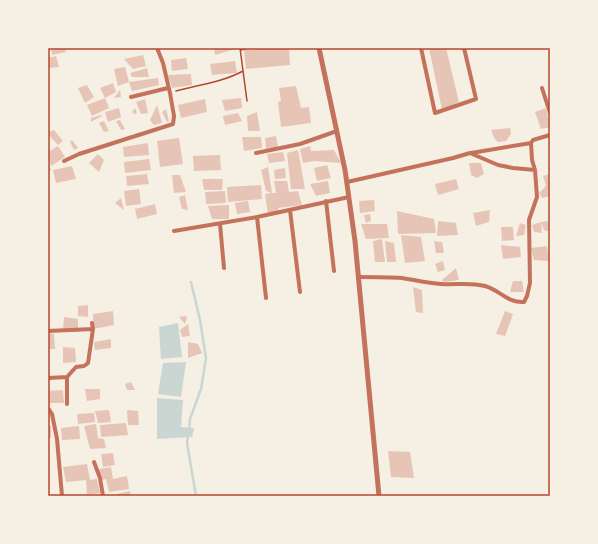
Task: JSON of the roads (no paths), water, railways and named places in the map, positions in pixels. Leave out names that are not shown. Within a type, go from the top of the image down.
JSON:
[{"type":"street","points":[[64,161],[79,154],[173,124],[174,116],[169,90],[163,63],[157,48]]},
{"type":"street","points":[[319,48],[347,182],[355,241],[379,496]]},
{"type":"street","points":[[421,48],[435,113],[476,99],[464,48]]},
{"type":"street","points":[[542,88],[550,113]]},
{"type":"street","points":[[131,97],[169,90]]},
{"type":"street","points":[[256,153],[300,144],[337,131]]},
{"type":"street","points":[[347,182],[470,153],[531,143],[533,140],[550,135]]},
{"type":"street","points":[[358,277],[401,278],[441,284],[484,286],[492,289],[509,300],[524,302],[530,283],[529,220],[537,197],[531,143]]},
{"type":"street","points":[[470,153],[513,168],[535,170]]},
{"type":"street","points":[[174,231],[257,217],[349,197]]},
{"type":"street","points":[[326,201],[334,271]]},
{"type":"street","points":[[290,210],[300,292]]},
{"type":"street","points":[[257,217],[266,298]]},
{"type":"street","points":[[220,224],[224,268]]},
{"type":"street","points":[[67,404],[67,377],[76,367],[84,366],[88,363],[93,329],[92,323]]},
{"type":"street","points":[[48,331],[93,329]]},
{"type":"street","points":[[48,378],[67,377]]},
{"type":"street","points":[[48,408],[52,414],[59,448],[62,496]]},
{"type":"street","points":[[94,462],[100,478],[103,496]]},
{"type":"waterway","points":[[189,430],[190,419],[201,389],[206,358],[200,320],[191,282]]},
{"type":"waterway","points":[[188,435],[187,443],[196,496]]}]
